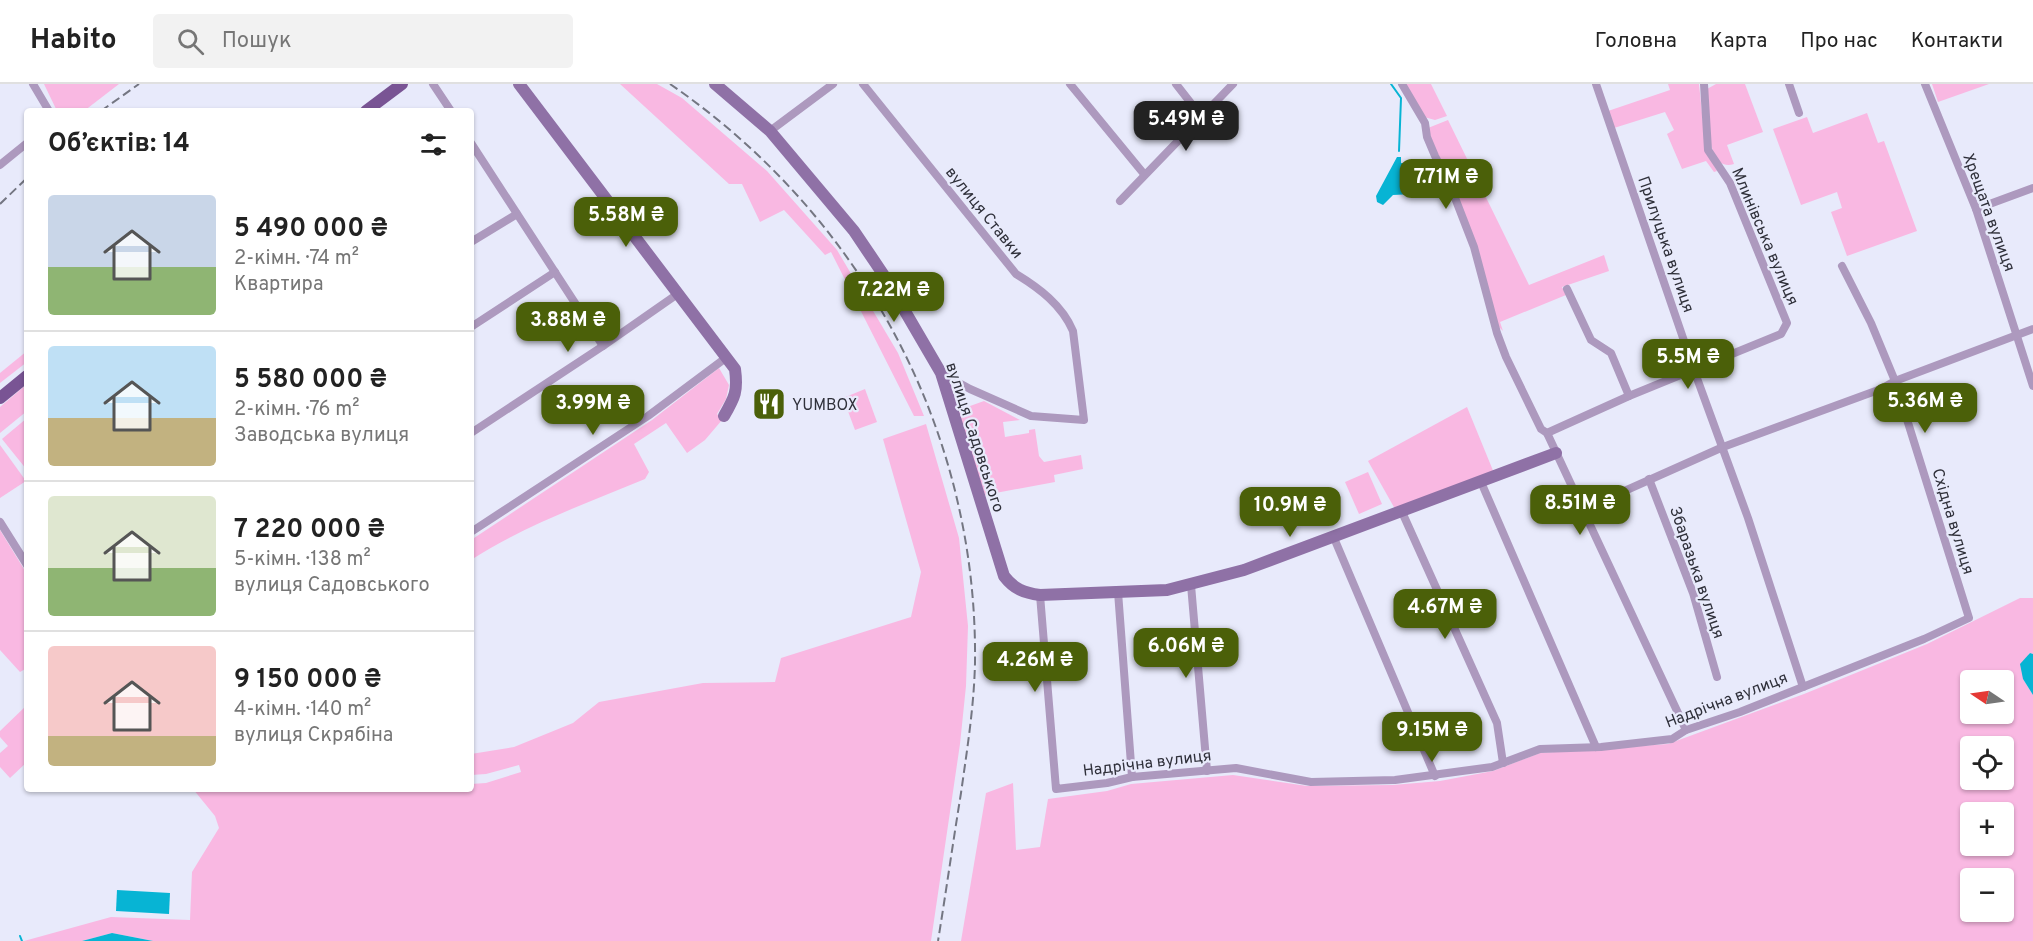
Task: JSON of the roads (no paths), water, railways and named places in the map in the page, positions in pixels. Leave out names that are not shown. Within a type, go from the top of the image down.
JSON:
[{"type":"main road","points":[[370,108],[402,84]]},
{"type":"main road","points":[[0,398],[24,378]]},
{"type":"street","points":[[33,84],[47,108]]},
{"type":"street","points":[[433,84],[448,108]]},
{"type":"street","points":[[519,84],[735,369],[738,386],[724,416]]},
{"type":"street","name":"вулиця Садовського","points":[[715,84],[770,131],[854,231],[885,277],[941,373],[1004,576],[1012,587],[1026,593],[1040,595]]},
{"type":"street","points":[[770,131],[833,84]]},
{"type":"street","name":"вулиця Ставки","points":[[863,84],[1016,274],[1042,290],[1069,320],[1084,420],[1031,416],[970,389],[941,373]]},
{"type":"street","points":[[1070,84],[1144,174]]},
{"type":"street","points":[[1176,84],[1201,116]]},
{"type":"street","points":[[1120,201],[1233,84]]},
{"type":"street","points":[[1402,84],[1425,123],[1427,137],[1450,185],[1474,247],[1497,333],[1506,357],[1541,429],[1548,433],[1686,730]]},
{"type":"street","name":"Прилуцька вулиця","points":[[1596,84],[1694,370],[1723,447],[1803,687]]},
{"type":"street","name":"Млинівська вулиця","points":[[1548,433],[1629,396],[1781,334],[1787,323],[1730,183],[1708,150],[1704,84]]},
{"type":"street","points":[[1789,84],[1799,113]]},
{"type":"street","name":"Хрещата вулиця","points":[[1924,84],[1976,209],[2033,386]]},
{"type":"street","points":[[0,165],[24,145]]},
{"type":"street","points":[[474,154],[517,214],[603,346]]},
{"type":"street","points":[[1976,209],[2033,188]]},
{"type":"street","points":[[474,240],[517,214]]},
{"type":"street","name":"Східна вулиця","points":[[1842,266],[1871,323],[1895,381],[1969,618]]},
{"type":"street","points":[[474,325],[555,272]]},
{"type":"street","points":[[1567,290],[1591,340],[1611,353],[1629,396]]},
{"type":"street","points":[[474,431],[679,293]]},
{"type":"street","points":[[1582,510],[1723,447],[1881,389],[1895,381],[2033,329]]},
{"type":"street","points":[[474,530],[648,416],[727,357]]},
{"type":"street","points":[[1040,595],[1167,590],[1191,585],[1272,561],[1556,453]]},
{"type":"street","name":"Збаразька вулиця","points":[[1649,479],[1693,593],[1717,676]]},
{"type":"street","points":[[1481,482],[1596,747]]},
{"type":"street","points":[[1402,512],[1497,723],[1503,763]]},
{"type":"street","points":[[0,522],[24,560]]},
{"type":"street","points":[[1334,538],[1435,776]]},
{"type":"street","points":[[1191,585],[1207,771]]},
{"type":"street","points":[[1118,592],[1132,777]]},
{"type":"street","name":"Надрічна вулиця","points":[[1040,595],[1056,789],[1107,783],[1132,777],[1236,768],[1311,782],[1395,780],[1492,767],[1540,748],[1596,747],[1672,739],[1686,730],[1803,687],[1924,639],[1969,618]]},
{"type":"water","points":[[1397,157],[1401,157],[1401,163],[1410,163],[1418,187],[1414,194],[1393,195],[1383,205],[1377,202],[1376,196]]},
{"type":"water","points":[[2030,653],[2033,654],[2033,695],[2023,679],[2020,664]]},
{"type":"water","points":[[117,890],[170,893],[169,914],[116,911]]},
{"type":"water","points":[[112,933],[153,941],[82,941]]},
{"type":"waterway","points":[[1391,84],[1401,98],[1399,151]]},
{"type":"waterway","points":[[20,936],[22,941]]},
{"type":"railway","points":[[105,108],[139,84]]},
{"type":"railway","points":[[670,84],[738,137],[799,197],[851,263],[895,335],[930,412],[955,493],[971,577],[975,663],[968,745],[938,941]]},
{"type":"railway","points":[[0,204],[24,181]]},
{"type":"place","name":"YUMBOX","points":[[769,404]]}]
